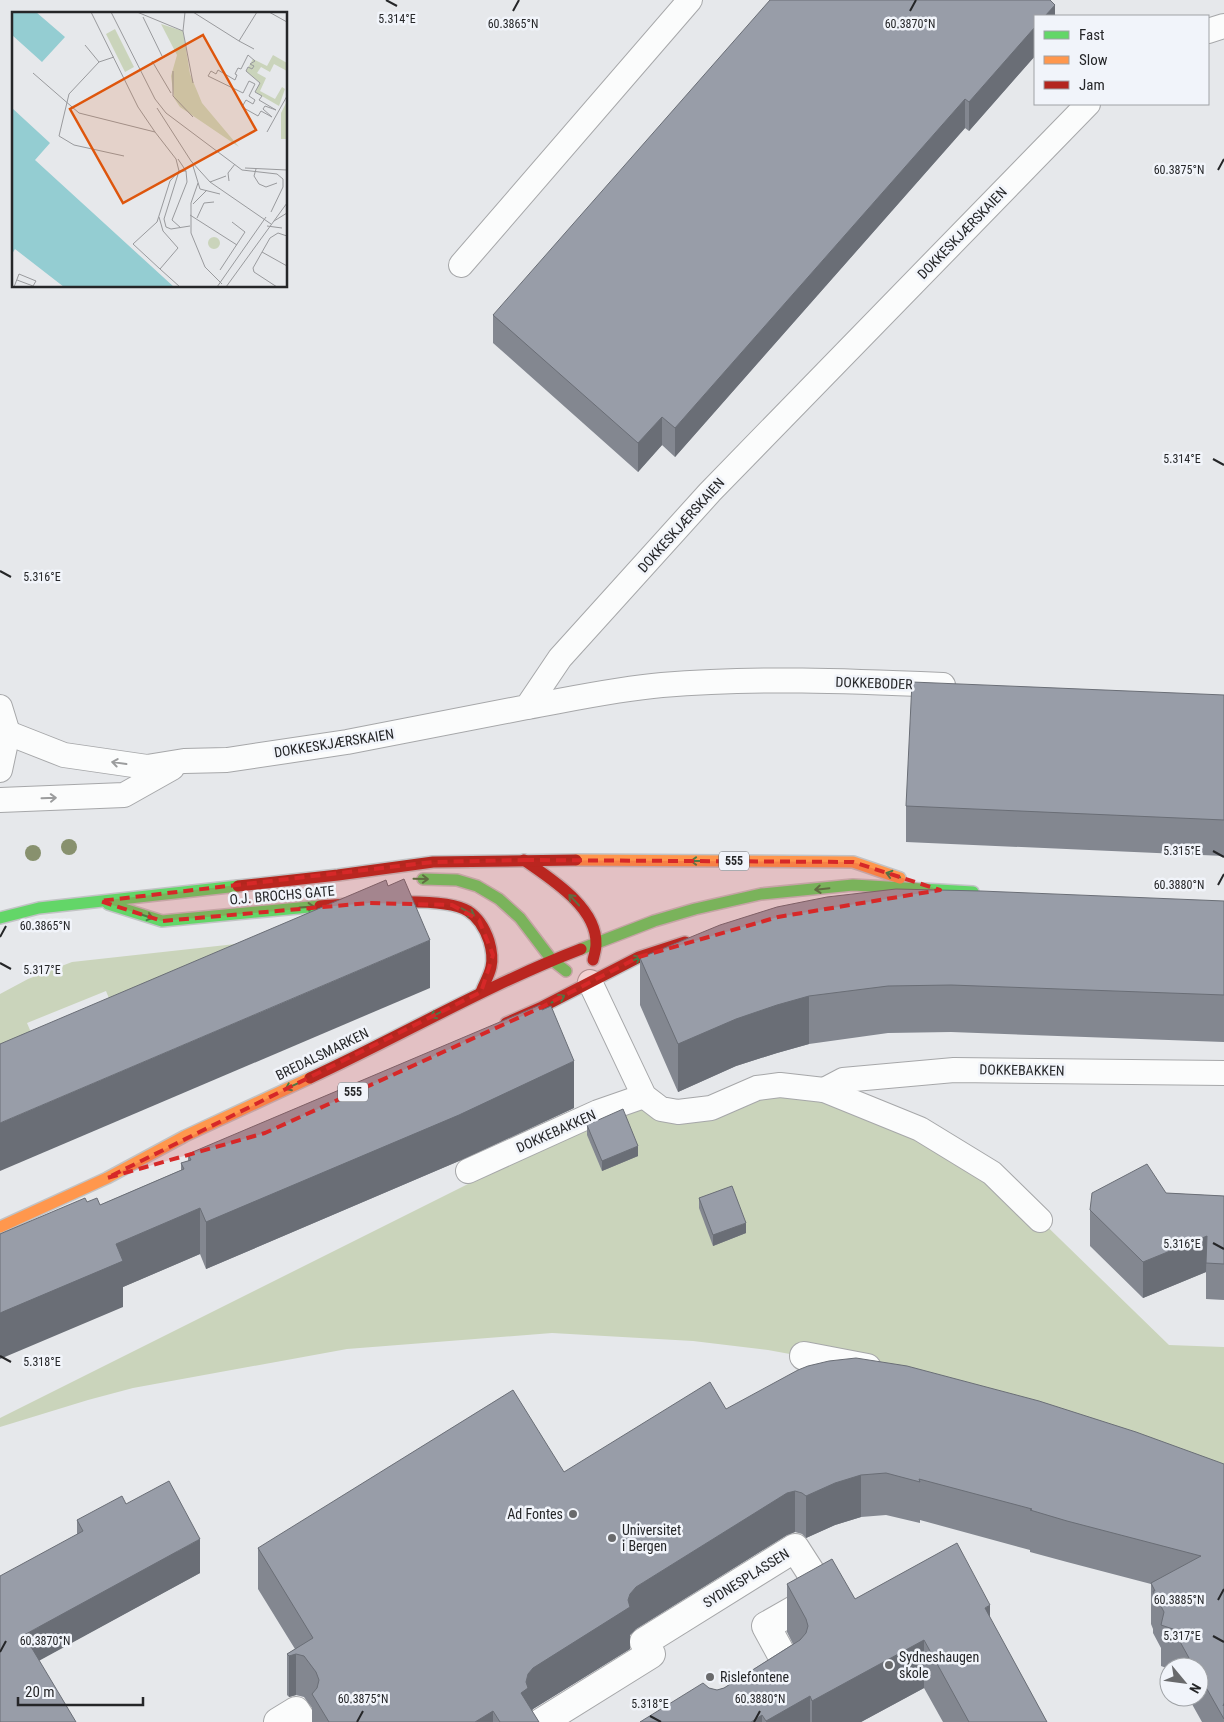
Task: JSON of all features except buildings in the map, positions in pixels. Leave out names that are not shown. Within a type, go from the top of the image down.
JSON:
[{"type":"highway","name":"O.J. BROCHS GATE","points":[[0,918],[39,908],[338,875],[433,862],[524,860],[853,862],[940,890]]},
{"type":"highway","points":[[524,860],[562,887],[586,914],[596,942],[590,982]]},
{"type":"highway","name":"O.J. BROCHS GATE","points":[[338,875],[457,880],[477,886],[499,899],[520,918],[552,960],[568,973],[590,982]]},
{"type":"highway","name":"555","points":[[552,960],[596,942],[687,911],[761,894],[852,885],[989,893]]},
{"type":"highway","name":"555","points":[[892,898],[940,890]]},
{"type":"highway","name":"O.J. BROCHS GATE","points":[[100,901],[162,921],[293,908],[369,903],[416,902],[452,905],[467,910],[479,920],[486,931],[493,955],[491,969],[481,992]]},
{"type":"highway","name":"O.J. BROCHS GATE","points":[[10,905],[39,908]]},
{"type":"highway","points":[[494,1027],[542,1007],[639,957],[693,940]]},
{"type":"highway","name":"BREDALSMARKEN","points":[[0,1227],[107,1178],[185,1136],[325,1071],[481,992],[552,960]]},
{"type":"highway","name":"BREDALSMARKEN","points":[[107,1178],[153,1165]]},
{"type":"street","points":[[812,1365],[888,1372]]},
{"type":"street","name":"SYDNESPLASSEN","points":[[542,1722],[651,1654],[644,1642],[795,1548],[824,1593],[766,1626],[792,1674],[762,1693]]},
{"type":"street","points":[[278,1722],[296,1711],[303,1722]]},
{"type":"lane","points":[[461,265],[690,0]]},
{"type":"lane","points":[[1209,31],[1224,26]]},
{"type":"lane","name":"DOKKESKJÆRSKAIEN","points":[[4,730],[64,754],[147,767],[184,761],[226,760],[347,742],[527,708],[560,658],[710,492],[1087,105]]},
{"type":"lane","name":"DOKKEBODER","points":[[527,708],[659,685],[717,681],[869,682],[968,686]]},
{"type":"lane","points":[[0,707],[4,730],[0,770]]},
{"type":"lane","name":"DOKKESKJÆRSKAIEN","points":[[0,800],[124,795],[184,761]]},
{"type":"lane","points":[[590,982],[644,1096],[661,1109],[678,1112],[711,1108],[757,1088],[780,1085],[824,1090],[920,1128],[992,1173],[1040,1220]]},
{"type":"lane","name":"DOKKEBAKKEN","points":[[824,1090],[843,1080],[954,1070],[1224,1073]]},
{"type":"lane","name":"DOKKEBAKKEN","points":[[468,1171],[598,1112],[644,1096]]},
{"type":"highlighted area","points":[[524,860],[853,862],[940,890],[778,917],[639,957],[542,1007],[265,1133],[107,1178],[481,992],[493,955],[479,920],[452,905],[369,903],[162,921],[100,901],[433,862]]},
{"type":"green space","points":[[291,938],[117,1018],[106,991],[27,1023],[39,1051],[0,1067],[0,994],[28,979],[72,962]]},
{"type":"green space","points":[[757,1088],[824,1090],[992,1173],[1169,1345],[1224,1347],[1224,1482],[888,1372],[768,1350],[693,1341],[552,1333],[347,1349],[133,1388],[0,1427],[0,1418],[644,1096],[661,1109]]},
{"type":"traffic: fast","points":[[423,879],[457,880],[477,886],[499,899],[520,918],[552,960],[566,971]]},
{"type":"traffic: fast","points":[[581,949],[654,921],[695,909],[761,894],[853,885],[973,892]]},
{"type":"traffic: fast","points":[[0,918],[39,908],[238,886]]},
{"type":"traffic: fast","points":[[108,904],[162,921],[320,906]]},
{"type":"traffic: slow","points":[[576,860],[853,862],[900,878]]},
{"type":"traffic: slow","points":[[0,1227],[107,1178],[185,1136],[310,1078]]},
{"type":"traffic: jam","points":[[524,860],[559,885],[581,906],[589,918],[594,931],[596,944],[593,960]]},
{"type":"traffic: jam","points":[[238,886],[433,862],[576,860]]},
{"type":"traffic: jam","points":[[320,906],[374,902],[419,902],[456,906],[468,911],[478,920],[483,928],[491,951],[491,967],[481,992]]},
{"type":"traffic: jam","points":[[506,1023],[542,1007],[639,957],[685,942]]},
{"type":"traffic: jam","points":[[310,1078],[512,978],[581,949]]},
{"type":"place","name":"Ad Fontes","points":[[573,1514]]},
{"type":"place","name":"Universitet i Bergen","points":[[612,1538]]},
{"type":"place","name":"Sydneshaugen skole","points":[[889,1665]]},
{"type":"place","name":"Rislefontene","points":[[710,1677]]}]
